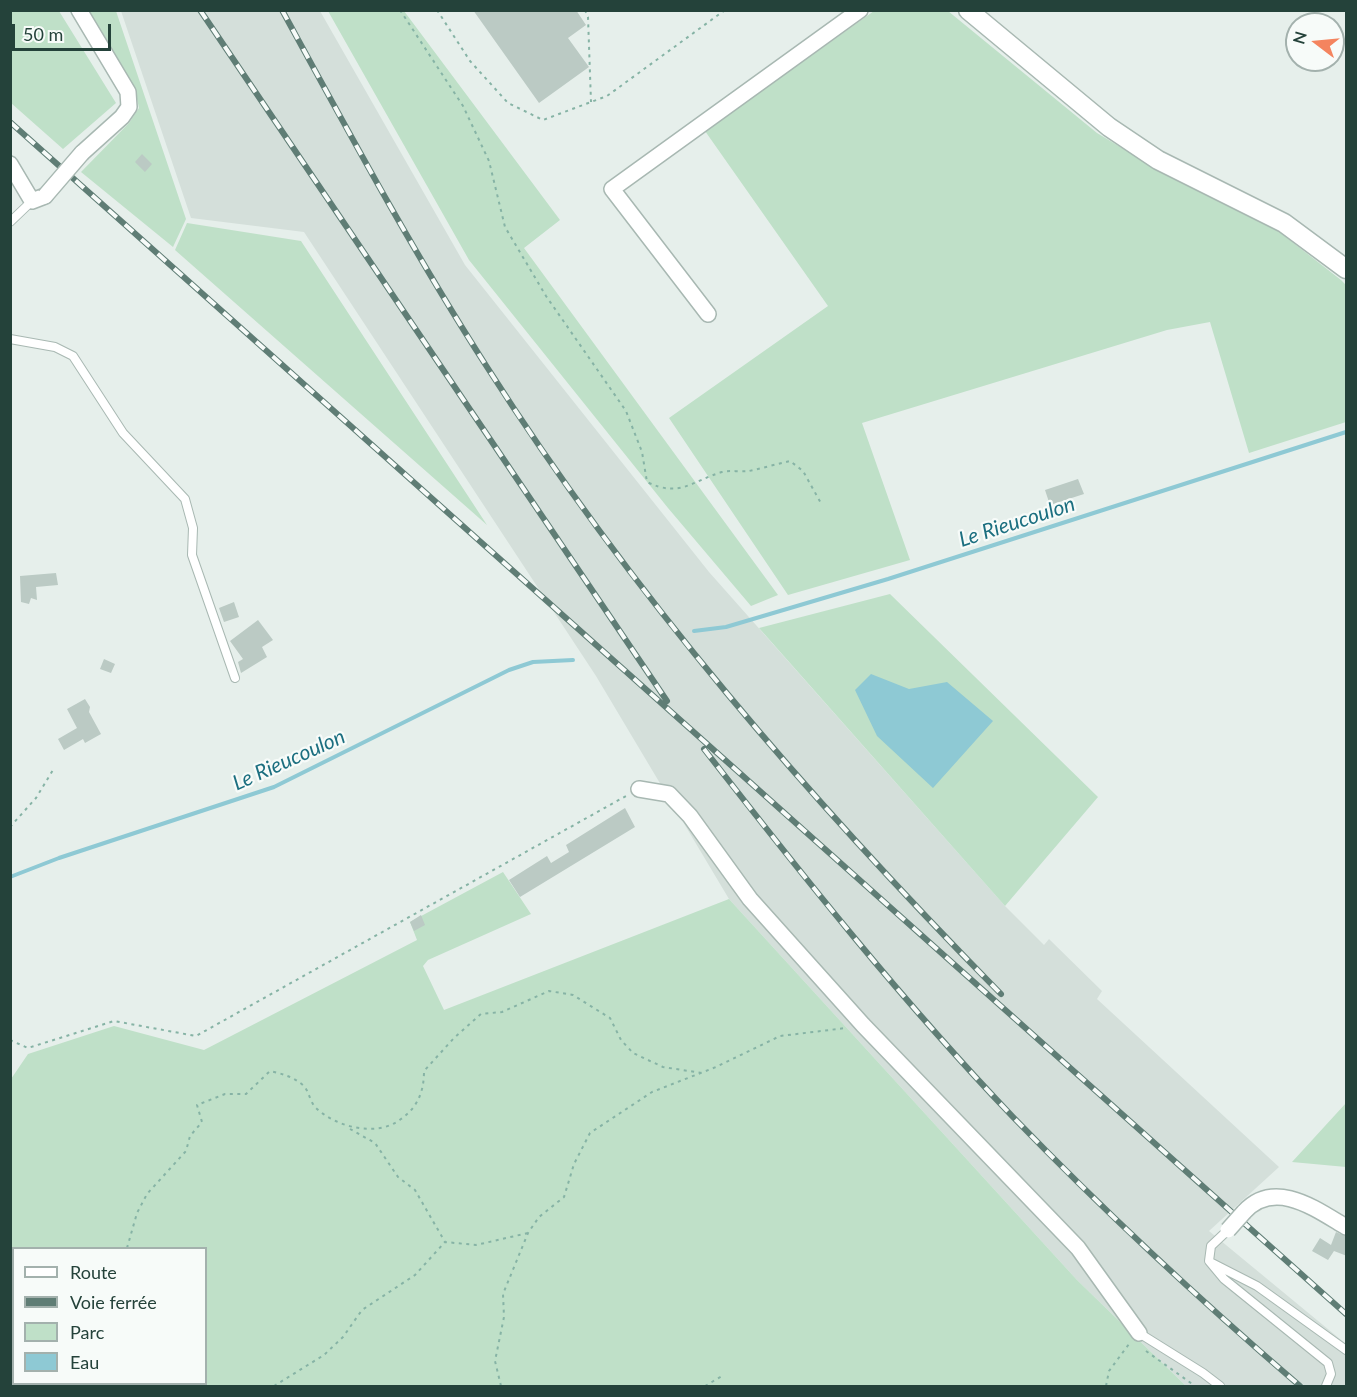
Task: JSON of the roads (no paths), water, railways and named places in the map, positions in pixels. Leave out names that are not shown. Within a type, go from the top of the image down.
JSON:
[{"type":"street","points":[[10,164],[39,199],[82,153],[122,117],[129,107],[128,92],[79,10]]},
{"type":"street","points":[[708,315],[612,189],[860,10]]},
{"type":"street","points":[[968,10],[1109,127],[1158,160],[1284,224],[1347,269]]},
{"type":"street","points":[[639,789],[669,794],[690,816],[750,899],[863,1025],[1078,1248],[1135,1336]]},
{"type":"street","points":[[1228,1230],[1244,1212],[1265,1199],[1300,1200],[1318,1208],[1347,1227]]},
{"type":"lane","points":[[10,222],[39,199]]},
{"type":"lane","points":[[10,339],[55,346],[73,356],[123,433],[186,499],[193,528],[192,555],[235,678]]},
{"type":"lane","points":[[1228,1230],[1211,1246],[1209,1261],[1224,1279],[1328,1363],[1331,1374],[1326,1386]]},
{"type":"lane","points":[[1209,1261],[1257,1287],[1347,1350]]},
{"type":"lane","points":[[1135,1336],[1203,1373],[1220,1386]]},
{"type":"water","points":[[871,674],[909,689],[947,682],[993,721],[933,788],[877,736],[855,690]]},
{"type":"waterway","name":"Le Rieucoulon","points":[[694,631],[726,627],[888,579],[1346,432]]},
{"type":"waterway","name":"Le Rieucoulon","points":[[10,877],[59,858],[274,787],[509,670],[533,662],[573,660]]},
{"type":"railway","points":[[200,10],[667,701]]},
{"type":"railway","points":[[282,10],[433,280],[543,452],[602,534],[664,615],[793,771],[930,921],[1001,994]]},
{"type":"railway","points":[[10,122],[1346,1314]]},
{"type":"railway","points":[[704,749],[892,983],[1013,1117],[1118,1221],[1300,1386]]}]
